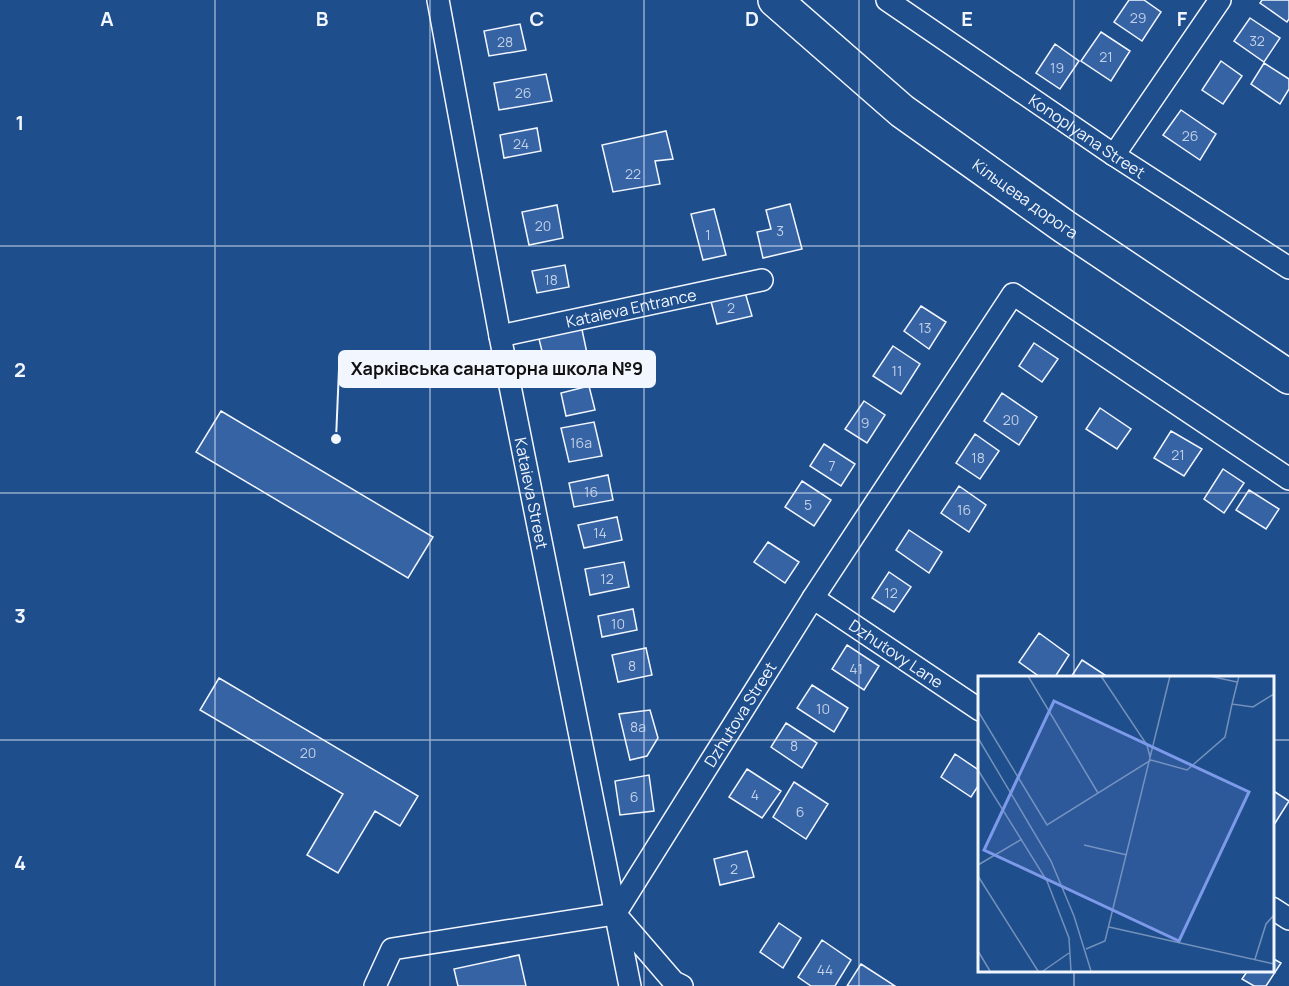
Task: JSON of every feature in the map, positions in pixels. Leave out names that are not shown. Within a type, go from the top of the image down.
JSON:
[{"type":"highway","name":"Кільцева дорога","points":[[775,0],[902,111],[1065,227],[1289,377]]},
{"type":"street","name":"Kataieva Street","points":[[438,0],[500,336],[630,986]]},
{"type":"street","name":"Konoplyana Street","points":[[887,0],[1114,155],[1289,268]]},
{"type":"street","points":[[1114,155],[1220,0]]},
{"type":"street","name":"Kataieva Entrance","points":[[500,336],[762,280]]},
{"type":"street","name":"Dzhutova Street","points":[[615,914],[813,598],[1013,294],[1289,479]]},
{"type":"street","name":"Dzhutovy Lane","points":[[813,598],[978,709]]},
{"type":"street","points":[[1274,909],[1289,919]]},
{"type":"street","points":[[375,986],[392,949],[615,914],[674,982],[682,986]]},
{"type":"building","points":[[1129,0],[1144,0],[1161,12],[1142,41],[1114,22]]},
{"type":"building","points":[[1262,0],[1289,0],[1287,22],[1260,3]]},
{"type":"building","points":[[1250,18],[1280,38],[1264,62],[1234,41]]},
{"type":"building","points":[[520,24],[526,50],[489,56],[484,31]]},
{"type":"building","points":[[1101,32],[1130,51],[1111,81],[1081,61]]},
{"type":"building","points":[[1055,44],[1079,61],[1060,89],[1036,73]]},
{"type":"building","points":[[1221,61],[1242,76],[1223,104],[1202,90]]},
{"type":"building","points":[[1264,63],[1289,79],[1289,89],[1280,104],[1251,84]]},
{"type":"building","points":[[546,74],[552,101],[499,110],[494,83]]},
{"type":"building","points":[[1181,110],[1216,134],[1200,160],[1163,135]]},
{"type":"building","points":[[537,128],[541,151],[504,158],[500,135]]},
{"type":"building","points":[[666,131],[673,159],[655,161],[660,184],[613,192],[602,145]]},
{"type":"building","points":[[790,204],[802,249],[763,258],[757,232],[771,229],[766,210]]},
{"type":"building","points":[[557,205],[563,238],[529,245],[522,212]]},
{"type":"building","points":[[714,209],[726,255],[703,260],[691,214]]},
{"type":"building","points":[[565,265],[569,287],[537,293],[532,271]]},
{"type":"building","points":[[744,289],[752,316],[717,324],[710,298]]},
{"type":"building","points":[[921,306],[946,322],[929,349],[904,331]]},
{"type":"building","points":[[581,325],[588,358],[546,367],[538,335]]},
{"type":"building","points":[[1034,343],[1058,359],[1042,382],[1019,366]]},
{"type":"building","points":[[893,346],[920,364],[901,394],[873,376]]},
{"type":"building","points":[[589,386],[595,410],[566,416],[561,393]]},
{"type":"building","points":[[1002,393],[1037,417],[1019,445],[984,421]]},
{"type":"building","points":[[864,401],[885,415],[867,443],[845,429]]},
{"type":"building","points":[[1100,408],[1131,429],[1117,449],[1086,429]]},
{"type":"building","points":[[221,411],[433,537],[408,578],[196,452]]},
{"type":"building","points":[[594,422],[602,456],[569,462],[561,428]]},
{"type":"building","points":[[1171,431],[1202,449],[1184,476],[1154,458]]},
{"type":"building","points":[[975,434],[999,451],[980,479],[956,463]]},
{"type":"building","points":[[824,444],[855,464],[841,486],[810,466]]},
{"type":"building","points":[[1223,469],[1244,483],[1224,513],[1204,499]]},
{"type":"building","points":[[608,475],[613,500],[574,507],[569,483]]},
{"type":"building","points":[[802,481],[831,500],[814,526],[785,507]]},
{"type":"building","points":[[959,486],[986,505],[969,532],[941,513]]},
{"type":"building","points":[[1249,490],[1279,509],[1266,529],[1236,510]]},
{"type":"building","points":[[617,517],[622,540],[584,548],[578,525]]},
{"type":"building","points":[[909,530],[942,552],[929,573],[896,550]]},
{"type":"building","points":[[768,542],[799,562],[785,583],[754,562]]},
{"type":"building","points":[[624,562],[629,587],[590,595],[585,569]]},
{"type":"building","points":[[889,572],[911,587],[894,612],[872,598]]},
{"type":"building","points":[[633,609],[637,630],[602,637],[598,616]]},
{"type":"building","points":[[1039,633],[1069,655],[1056,676],[1039,676],[1019,662]]},
{"type":"building","points":[[847,645],[879,666],[864,690],[832,669]]},
{"type":"building","points":[[646,648],[652,675],[618,682],[612,655]]},
{"type":"building","points":[[1082,660],[1106,676],[1072,676]]},
{"type":"building","points":[[219,678],[418,796],[400,826],[375,811],[338,873],[307,855],[343,794],[200,710]]},
{"type":"building","points":[[812,685],[848,708],[834,732],[797,708]]},
{"type":"building","points":[[650,710],[658,738],[647,756],[630,760],[619,714]]},
{"type":"building","points":[[786,723],[817,743],[802,768],[771,747]]},
{"type":"building","points":[[955,754],[978,770],[978,786],[971,797],[941,777]]},
{"type":"building","points":[[747,769],[781,791],[762,818],[729,797]]},
{"type":"building","points":[[649,775],[654,811],[620,815],[615,781]]},
{"type":"building","points":[[794,782],[828,804],[806,839],[773,817]]},
{"type":"building","points":[[1274,791],[1289,801],[1274,825]]},
{"type":"building","points":[[747,851],[754,877],[720,885],[714,859]]},
{"type":"building","points":[[779,923],[801,938],[783,968],[760,952]]},
{"type":"building","points":[[822,940],[851,960],[835,986],[811,986],[798,977]]},
{"type":"building","points":[[519,955],[526,986],[458,986],[454,969]]},
{"type":"building","points":[[1274,959],[1281,963],[1266,986],[1254,986],[1242,979],[1247,971],[1274,971]]},
{"type":"building","points":[[861,964],[895,986],[847,986]]},
{"type":"place","name":"Харківська санаторна школа №9","points":[[336,439]]}]
